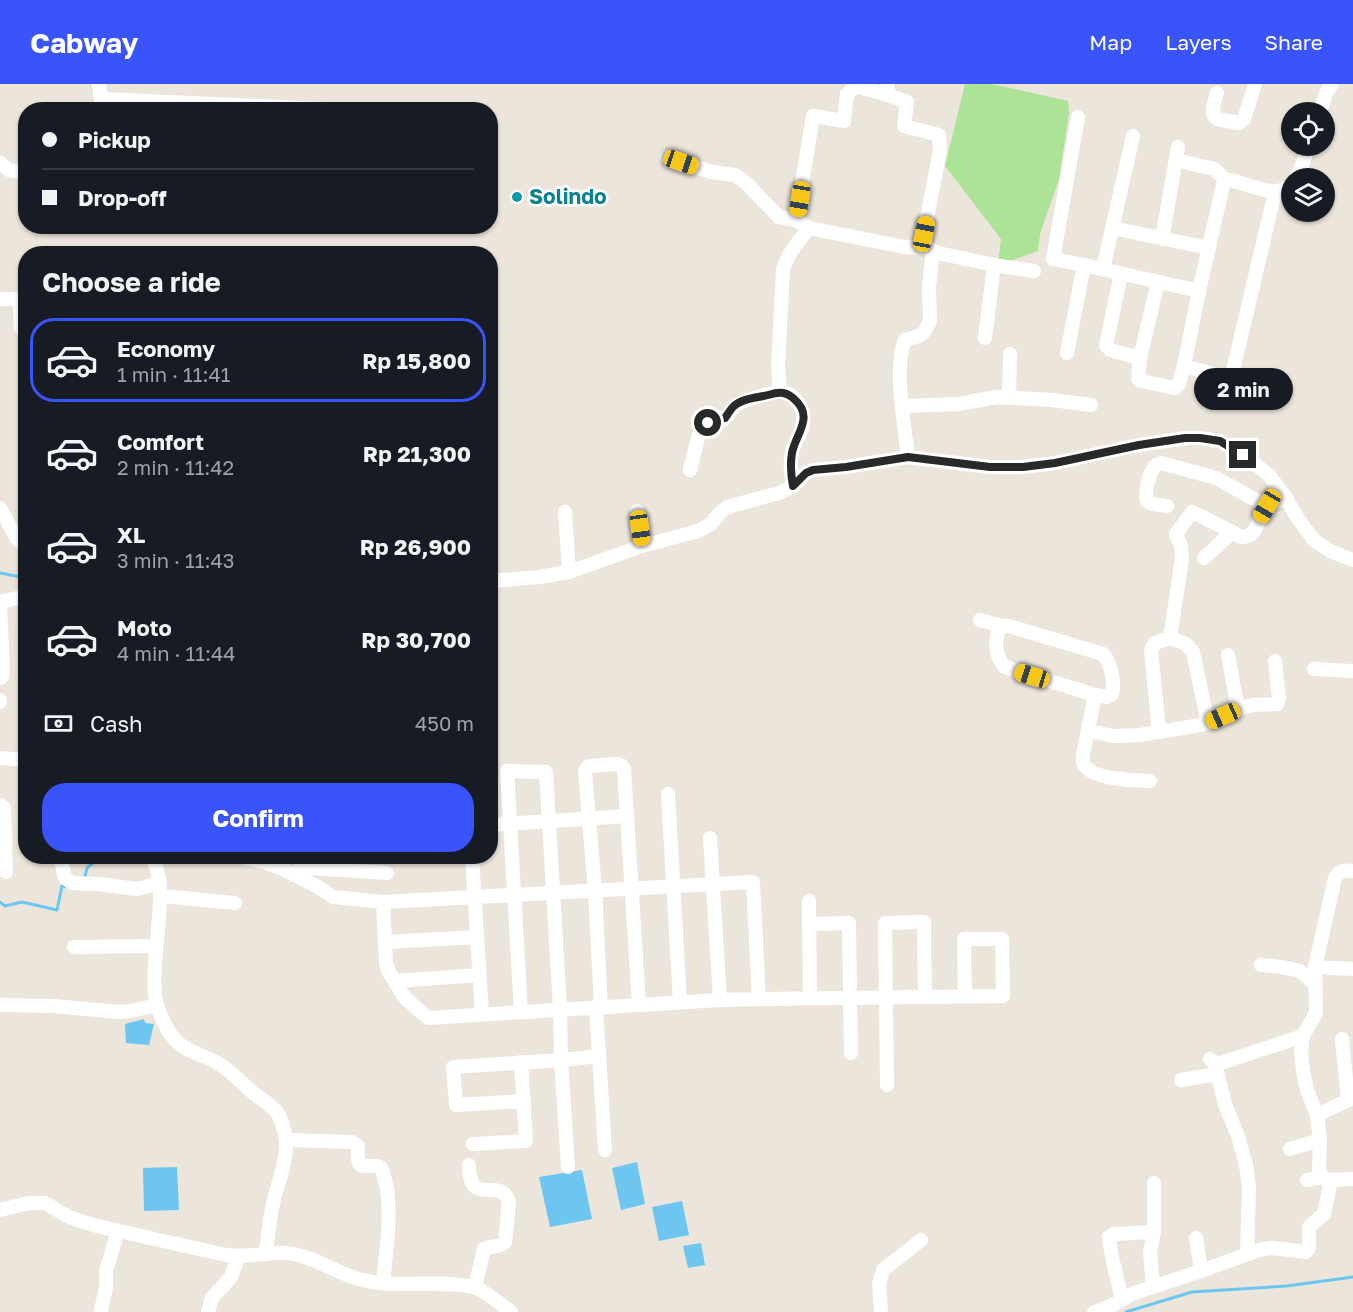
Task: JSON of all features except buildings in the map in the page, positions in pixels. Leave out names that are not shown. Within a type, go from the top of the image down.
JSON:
[{"type":"street","points":[[99,84],[101,102]]},
{"type":"street","points":[[1217,93],[1214,117],[1239,123],[1244,119],[1255,84]]},
{"type":"street","points":[[1324,102],[1332,84]]},
{"type":"street","points":[[796,220],[813,116],[844,121],[847,94],[855,86],[888,90],[907,102],[904,126],[939,135],[940,150],[924,234],[924,241],[930,250],[930,321],[919,336],[905,340],[900,358],[899,373],[908,457]]},
{"type":"street","points":[[1078,117],[1053,259],[1198,291]]},
{"type":"street","points":[[1103,269],[1132,136]]},
{"type":"street","points":[[1162,239],[1177,154],[1214,169],[1226,180],[1275,192],[1281,190]]},
{"type":"street","points":[[666,157],[711,172],[735,176],[746,183],[779,217],[796,220],[809,228],[1035,271]]},
{"type":"street","points":[[0,164],[9,170],[18,172]]},
{"type":"street","points":[[1158,282],[1138,375],[1139,380],[1172,388],[1179,384],[1184,366],[1198,291],[1222,185],[1226,180]]},
{"type":"street","points":[[1184,366],[1231,379],[1275,192]]},
{"type":"street","points":[[780,391],[778,366],[783,270],[789,255],[809,228]]},
{"type":"street","points":[[1112,228],[1209,248]]},
{"type":"street","points":[[985,338],[994,265]]},
{"type":"street","points":[[1067,353],[1084,265]]},
{"type":"street","points":[[1121,274],[1106,345],[1110,350],[1140,358]]},
{"type":"street","points":[[0,299],[18,300]]},
{"type":"street","points":[[1009,397],[1010,354]]},
{"type":"street","points":[[690,470],[699,434],[704,425],[725,418],[733,407],[744,401],[780,391],[800,405],[803,417],[802,429],[792,453],[793,486]]},
{"type":"street","points":[[903,406],[959,404],[988,398],[1009,397],[1091,405]]},
{"type":"street","points":[[498,580],[569,572],[642,546],[698,531],[711,524],[728,507],[772,495],[793,486],[806,473],[813,470],[908,457],[990,467],[1016,467],[1055,463],[1174,439],[1200,438],[1220,441],[1228,445],[1269,475],[1314,540],[1330,551],[1353,560]]},
{"type":"street","points":[[1267,506],[1216,478],[1161,463],[1151,471],[1145,494],[1148,502],[1162,509],[1192,513],[1245,537],[1252,534],[1267,506],[1286,498]]},
{"type":"street","points":[[0,508],[18,540]]},
{"type":"street","points":[[637,511],[642,546]]},
{"type":"street","points":[[565,512],[569,572]]},
{"type":"street","points":[[1170,638],[1182,559],[1181,546],[1176,534],[1192,513]]},
{"type":"street","points":[[1204,558],[1232,532]]},
{"type":"street","points":[[0,678],[3,671],[0,602],[18,598]]},
{"type":"street","points":[[980,620],[1009,626],[1103,654],[1109,664],[1112,694],[1107,697],[1095,695],[1005,667],[998,658],[997,652],[997,635],[1002,626]]},
{"type":"street","points":[[1159,732],[1151,650],[1155,643],[1170,638],[1186,644],[1192,652],[1208,723]]},
{"type":"street","points":[[1228,656],[1238,709]]},
{"type":"street","points":[[1089,730],[1114,736],[1159,732],[1208,723],[1238,709],[1253,705],[1277,704],[1279,699],[1275,661]]},
{"type":"street","points":[[1314,669],[1353,671]]},
{"type":"street","points":[[1095,695],[1083,760],[1086,767],[1107,776],[1150,781]]},
{"type":"street","points":[[0,758],[18,759]]},
{"type":"street","points":[[605,1150],[598,1056],[595,890],[586,769],[589,766],[617,764],[624,769],[639,1004]]},
{"type":"street","points":[[521,1012],[507,771],[546,772],[568,1167]]},
{"type":"street","points":[[668,794],[680,1002]]},
{"type":"street","points":[[0,805],[4,808],[6,872]]},
{"type":"street","points":[[498,825],[627,816]]},
{"type":"street","points":[[710,838],[720,999]]},
{"type":"street","points":[[62,864],[65,878],[72,883],[160,889],[235,903]]},
{"type":"street","points":[[154,864],[158,870],[160,889],[155,987],[158,1005],[168,1030],[177,1043],[183,1047],[228,1069],[276,1111],[281,1120],[286,1140],[285,1155],[273,1204],[266,1254]]},
{"type":"street","points":[[270,864],[318,887],[333,897],[383,902],[753,882],[759,999]]},
{"type":"street","points":[[300,864],[309,868],[387,873]]},
{"type":"street","points":[[472,864],[482,1014]]},
{"type":"street","points":[[1327,1179],[1320,1174],[1317,1115],[1307,1090],[1301,1052],[1303,1036],[1316,1013],[1315,967],[1335,878],[1343,871],[1353,872]]},
{"type":"street","points":[[809,901],[810,998]]},
{"type":"street","points":[[383,902],[386,963],[389,972],[405,998],[428,1018],[720,999],[1003,996],[1002,939],[964,939],[965,996]]},
{"type":"street","points":[[887,1084],[885,923],[924,922],[925,997]]},
{"type":"street","points":[[809,924],[849,923],[851,1053]]},
{"type":"street","points":[[386,942],[477,937]]},
{"type":"street","points":[[74,947],[156,946]]},
{"type":"street","points":[[1261,965],[1300,971],[1315,984]]},
{"type":"street","points":[[1315,967],[1353,969]]},
{"type":"street","points":[[395,981],[479,975]]},
{"type":"street","points":[[0,1005],[54,1006],[118,1012],[158,1005]]},
{"type":"street","points":[[1181,1080],[1214,1065],[1303,1036]]},
{"type":"street","points":[[1317,1115],[1350,1099],[1342,1039]]},
{"type":"street","points":[[524,1101],[456,1105],[453,1067],[598,1056]]},
{"type":"street","points":[[473,1144],[526,1141],[521,1062]]},
{"type":"street","points":[[1214,1065],[1225,1104],[1239,1139],[1248,1175],[1247,1254]]},
{"type":"street","points":[[286,1140],[352,1142],[358,1146],[360,1165],[381,1168],[388,1198],[389,1216],[383,1283]]},
{"type":"street","points":[[1290,1149],[1320,1140]]},
{"type":"street","points":[[469,1165],[469,1178],[473,1186],[478,1189],[503,1192],[508,1197],[509,1203],[505,1242],[502,1245],[484,1249],[475,1287]]},
{"type":"street","points":[[1094,1312],[1111,1306],[1134,1293],[1247,1254],[1272,1248],[1307,1251],[1309,1227],[1324,1214],[1327,1179]]},
{"type":"street","points":[[1307,1180],[1353,1179]]},
{"type":"street","points":[[1153,1286],[1150,1252],[1154,1232],[1154,1184]]},
{"type":"street","points":[[0,1210],[29,1203],[42,1203],[51,1205],[72,1218],[118,1231],[238,1257],[286,1253],[318,1262],[359,1280],[475,1287],[511,1312]]},
{"type":"street","points":[[101,1310],[106,1271],[118,1231]]},
{"type":"street","points":[[1122,1300],[1109,1237],[1126,1233],[1154,1232]]},
{"type":"street","points":[[1196,1238],[1201,1271]]},
{"type":"street","points":[[881,1312],[879,1284],[883,1270],[921,1240]]},
{"type":"street","points":[[208,1312],[212,1298],[231,1276],[238,1257]]},
{"type":"green space","points":[[965,84],[992,84],[1068,101],[1069,113],[1059,179],[1040,234],[1038,251],[998,265],[1001,239],[945,166]]},
{"type":"water","points":[[144,1019],[145,1023],[154,1024],[149,1045],[126,1043],[125,1024]]},
{"type":"water","points":[[637,1162],[645,1204],[621,1210],[612,1168]]},
{"type":"water","points":[[177,1167],[179,1210],[144,1211],[143,1168]]},
{"type":"water","points":[[582,1170],[592,1219],[550,1227],[539,1177]]},
{"type":"water","points":[[682,1201],[689,1235],[659,1241],[652,1207]]},
{"type":"water","points":[[701,1243],[705,1265],[688,1268],[683,1246]]},
{"type":"waterway","points":[[0,573],[18,576]]},
{"type":"waterway","points":[[84,881],[87,868],[92,864]]},
{"type":"waterway","points":[[0,902],[5,906],[22,902],[57,910],[62,886],[69,887]]},
{"type":"waterway","points":[[1126,1312],[1192,1292],[1287,1286],[1353,1277]]},
{"type":"place","name":"Solindo","points":[[517,197]]},
{"type":"route","points":[[708,423],[722,420],[733,407],[750,399],[780,391],[792,397],[800,405],[803,417],[802,429],[792,453],[793,486],[806,473],[813,470],[908,457],[1009,468],[1055,463],[1139,445],[1185,438],[1220,441],[1243,455]]}]
